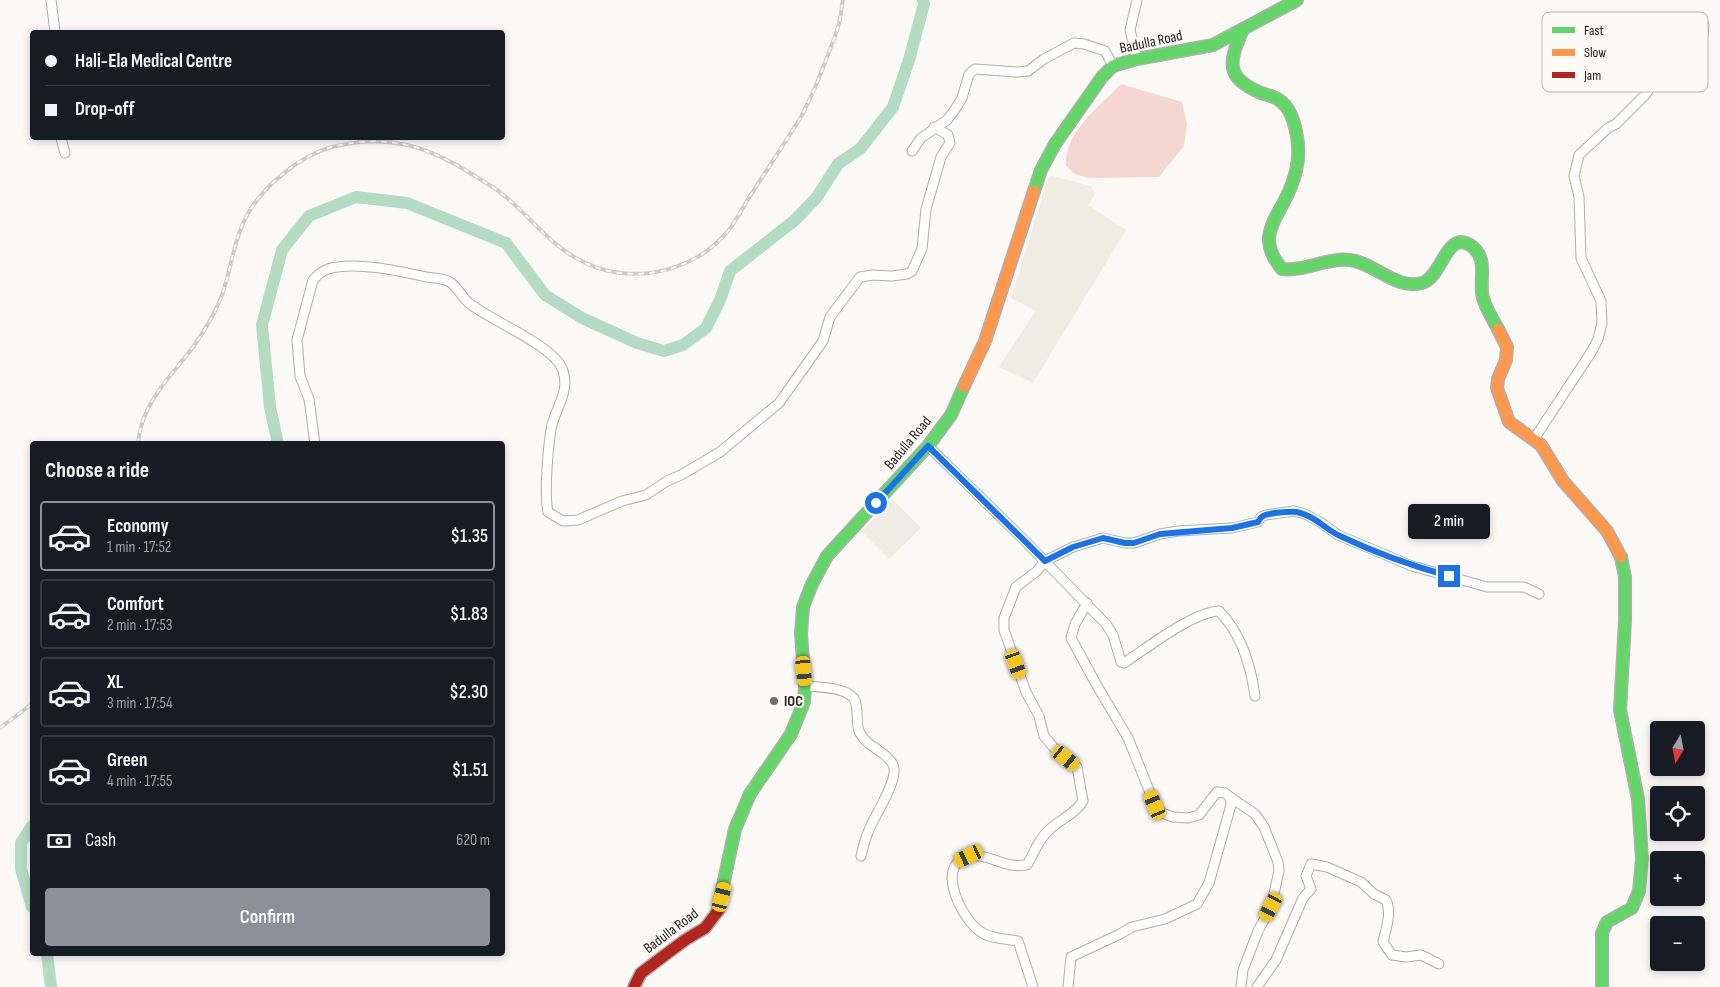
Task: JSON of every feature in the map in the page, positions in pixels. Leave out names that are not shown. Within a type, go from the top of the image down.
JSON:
[{"type":"main road","name":"Badulla Road","points":[[634,987],[641,973],[685,940],[706,928],[718,911],[735,830],[750,794],[795,725],[804,702],[806,686],[801,634],[804,607],[812,584],[827,556],[928,446],[951,415],[985,341],[1041,170],[1055,144],[1102,76],[1113,66],[1137,59],[1213,45],[1297,0]]},
{"type":"main road","points":[[1243,29],[1232,54],[1232,67],[1235,77],[1246,87],[1280,100],[1292,117],[1299,146],[1298,166],[1290,191],[1272,222],[1270,241],[1276,263],[1282,269],[1291,270],[1350,260],[1372,268],[1397,282],[1408,284],[1425,283],[1436,272],[1450,246],[1456,242],[1462,242],[1472,247],[1481,256],[1483,268],[1481,292],[1483,300],[1507,347],[1506,360],[1498,379],[1497,388],[1509,422],[1541,445],[1563,481],[1607,531],[1621,557],[1625,577],[1625,620],[1620,710],[1638,799],[1642,859],[1639,891],[1632,908],[1607,922],[1602,933],[1602,987]]},
{"type":"street","points":[[51,0],[55,30]]},
{"type":"street","points":[[1137,0],[1130,30],[1137,59]]},
{"type":"street","points":[[912,151],[921,138],[934,127],[947,120],[954,111],[962,98],[969,74],[975,69],[1028,71],[1044,59],[1074,43],[1084,44],[1105,51],[1113,66]]},
{"type":"street","points":[[1534,439],[1592,351],[1598,339],[1602,323],[1601,301],[1581,258],[1578,198],[1574,176],[1579,154],[1608,128],[1616,124],[1646,92]]},
{"type":"street","points":[[315,441],[309,399],[300,376],[297,340],[313,280],[320,272],[330,268],[387,269],[448,281],[458,288],[468,302],[519,332],[554,357],[562,368],[566,379],[565,391],[551,428],[546,486],[548,512],[563,521],[578,520],[622,502],[646,495],[667,481],[720,452],[779,403],[823,341],[830,317],[860,277],[873,275],[892,276],[908,274],[912,271],[922,249],[926,209],[941,157],[950,143],[948,135],[934,127]]},
{"type":"street","points":[[62,140],[65,153]]},
{"type":"street","points":[[928,446],[1106,624],[1113,635],[1121,662],[1124,663],[1182,625],[1209,612],[1219,611],[1227,619],[1241,645],[1252,678],[1255,696]]},
{"type":"street","points":[[1033,987],[1018,941],[988,936],[980,932],[968,920],[957,901],[952,878],[953,869],[958,861],[969,856],[989,858],[1012,866],[1027,865],[1042,837],[1051,828],[1078,809],[1083,801],[1077,767],[1055,749],[1044,736],[1039,716],[1026,692],[1004,630],[1004,618],[1016,587],[1037,572],[1045,561],[1073,547],[1103,538],[1134,543],[1160,534],[1232,528],[1258,522],[1266,514],[1294,511],[1305,514],[1320,522],[1338,535],[1412,566],[1487,586],[1524,587],[1539,594]]},
{"type":"street","points":[[1087,603],[1075,624],[1071,638],[1128,738],[1155,805],[1162,813],[1173,818],[1188,818],[1199,815],[1217,792],[1225,793],[1254,814],[1264,827],[1278,862],[1278,870],[1271,907],[1258,932],[1243,970],[1241,987]]},
{"type":"street","points":[[806,686],[840,690],[854,697],[858,730],[864,738],[892,763],[894,769],[891,784],[869,829],[860,856]]},
{"type":"street","points":[[1068,987],[1071,957],[1132,927],[1165,919],[1197,904],[1209,883],[1231,805],[1230,797]]},
{"type":"street","points":[[1257,987],[1276,960],[1303,898],[1311,889],[1306,876],[1311,864],[1327,867],[1361,882],[1374,894],[1386,900],[1389,906],[1388,921],[1382,942],[1392,955],[1406,957],[1421,955],[1439,964]]},
{"type":"shaded area","points":[[1121,84],[1182,102],[1187,124],[1184,146],[1159,177],[1088,178],[1075,174],[1066,166],[1071,142],[1093,111]]},
{"type":"shaded area","points":[[1049,175],[1091,186],[1095,195],[1088,205],[1126,230],[1033,383],[999,367],[1036,311],[1011,298]]},
{"type":"shaded area","points":[[893,500],[921,528],[889,559],[861,531]]},
{"type":"waterway","points":[[277,441],[270,407],[262,325],[282,250],[309,216],[356,197],[407,203],[506,243],[545,295],[582,318],[637,343],[664,351],[683,345],[706,328],[720,300],[730,271],[795,220],[817,197],[838,164],[861,148],[893,107],[909,60],[924,4],[923,0]]},
{"type":"waterway","points":[[30,829],[21,843],[21,869],[30,900]]},
{"type":"waterway","points":[[47,956],[51,987]]},
{"type":"railway","points":[[138,441],[140,429],[151,403],[197,341],[216,309],[222,295],[238,236],[246,217],[272,184],[295,165],[319,151],[352,143],[371,141],[407,145],[441,157],[499,191],[556,244],[576,258],[595,267],[615,272],[636,274],[657,272],[677,267],[696,258],[713,246],[728,231],[801,117],[835,36],[843,0]]},
{"type":"railway","points":[[0,728],[30,706]]},
{"type":"traffic: fast","points":[[1034,191],[1041,170],[1055,144],[1102,77],[1113,66],[1137,59],[1213,45],[1297,0]]},
{"type":"traffic: fast","points":[[1243,29],[1233,60],[1235,74],[1249,87],[1283,103],[1291,116],[1298,143],[1298,157],[1294,177],[1271,228],[1269,237],[1274,257],[1282,269],[1350,260],[1359,262],[1403,283],[1422,283],[1435,273],[1450,249],[1455,244],[1462,242],[1470,245],[1480,256],[1483,298],[1498,329]]},
{"type":"traffic: fast","points":[[721,895],[735,829],[750,794],[791,734],[804,702],[805,686],[801,634],[803,607],[812,584],[827,556],[928,446],[951,415],[964,386]]},
{"type":"traffic: fast","points":[[1602,987],[1602,933],[1607,922],[1632,908],[1639,891],[1642,859],[1638,799],[1620,710],[1625,621],[1625,577],[1621,557]]},
{"type":"traffic: slow","points":[[964,386],[985,341],[1034,191]]},
{"type":"traffic: slow","points":[[1498,329],[1507,347],[1506,360],[1498,379],[1497,388],[1509,422],[1541,445],[1563,481],[1607,531],[1621,557]]},
{"type":"traffic: jam","points":[[634,987],[641,973],[685,940],[705,928],[718,911],[721,895]]},
{"type":"place","name":"IOC","points":[[774,701]]},
{"type":"route","points":[[876,503],[928,446],[1045,561],[1073,547],[1103,538],[1134,543],[1160,534],[1232,528],[1258,522],[1266,514],[1294,511],[1305,514],[1320,522],[1338,535],[1412,566],[1449,576]]}]
